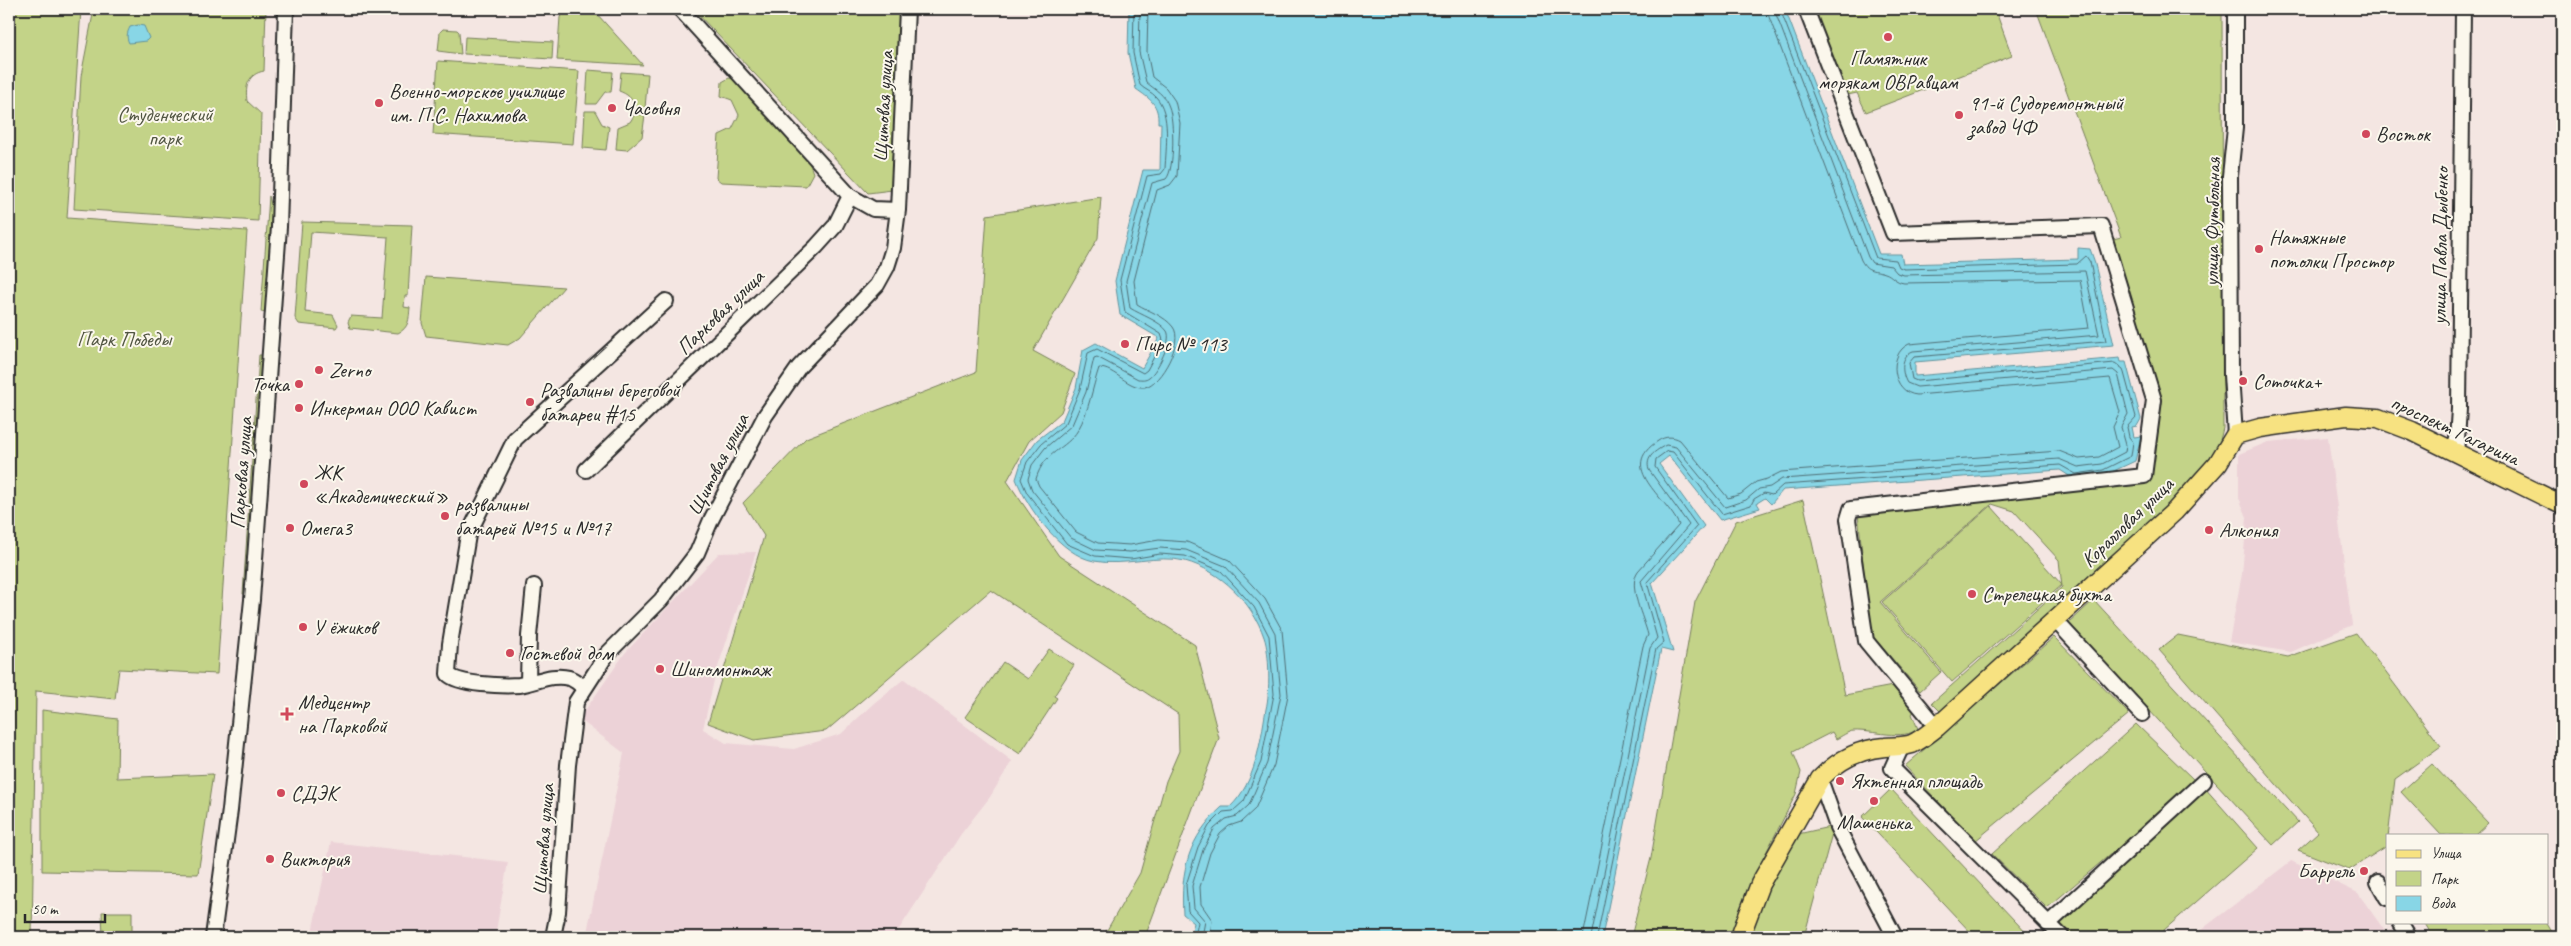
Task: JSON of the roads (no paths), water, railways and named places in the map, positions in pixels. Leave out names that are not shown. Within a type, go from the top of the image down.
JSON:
[{"type":"main road","name":"проспект Гагарина","points":[[2235,435],[2260,428],[2362,416],[2394,423],[2562,505]]},
{"type":"main road","name":"Коралловая улица","points":[[1825,774],[1838,762],[1864,751],[1902,746],[1915,742],[1937,727],[2175,511],[2218,463],[2235,435]]},
{"type":"main road","points":[[1740,937],[1760,884],[1825,774]]},
{"type":"street","name":"Парковая улица","points":[[213,937],[230,810],[253,594],[279,227],[286,9]]},
{"type":"street","points":[[680,9],[850,196],[873,209],[898,210]]},
{"type":"street","points":[[1806,9],[1893,233],[2101,226],[2154,400],[2144,476],[1851,509],[1848,519],[1866,641],[1937,727]]},
{"type":"street","name":"улица Футбольная","points":[[2234,9],[2235,128],[2230,176],[2231,375],[2235,435]]},
{"type":"street","name":"улица Павла Дыбенко","points":[[2456,454],[2459,409],[2463,9]]},
{"type":"street","name":"Щитовая улица","points":[[553,937],[558,912],[568,765],[576,702],[608,654],[661,600],[697,553],[711,520],[764,416],[799,367],[877,285],[887,267],[893,248],[898,210],[903,11]]},
{"type":"street","name":"Парковая улица","points":[[586,470],[816,247],[835,226],[850,196]]},
{"type":"street","points":[[585,688],[569,678],[545,678],[503,685],[457,680],[448,674],[450,644],[468,535],[515,438],[666,301]]},
{"type":"street","points":[[528,682],[528,636],[534,586]]},
{"type":"street","points":[[2055,620],[2142,714]]},
{"type":"street","points":[[1902,746],[1892,766],[2062,937]]},
{"type":"street","points":[[1825,774],[1836,827],[1895,937]]},
{"type":"street","points":[[2048,924],[2204,781]]},
{"type":"street","points":[[2378,882],[2386,896]]},
{"type":"street","points":[[2401,924],[2409,937]]},
{"type":"water","points":[[1129,9],[1785,9],[1879,254],[1901,254],[1903,264],[2078,259],[2078,248],[2090,249],[2094,260],[2114,345],[1915,362],[1915,376],[2120,358],[2121,362],[2126,362],[2141,419],[2137,426],[2132,427],[2134,437],[2141,436],[2135,461],[2105,475],[2074,479],[2060,470],[1783,490],[1771,504],[1765,498],[1757,503],[1760,508],[1720,520],[1669,456],[1659,464],[1704,526],[1652,583],[1673,652],[1661,649],[1602,937],[1190,937],[1194,923],[1183,914],[1182,898],[1185,869],[1189,855],[1194,842],[1211,818],[1222,807],[1230,807],[1239,797],[1246,786],[1256,761],[1269,683],[1264,637],[1252,612],[1234,590],[1211,572],[1198,566],[1175,559],[1117,563],[1094,561],[1070,550],[1037,517],[1016,479],[1022,460],[1037,440],[1062,421],[1076,388],[1083,350],[1096,343],[1142,368],[1159,338],[1120,315],[1115,281],[1143,170],[1160,170],[1161,123],[1158,123],[1157,111],[1153,103],[1136,89],[1128,53]]},
{"type":"water","points":[[144,26],[149,38],[146,41],[129,43],[127,35],[130,27]]},
{"type":"place","name":"Памятник морякам ОВРавцам","points":[[1888,37]]},
{"type":"place","name":"Военно-морское училище им. П.С. Нахимова","points":[[379,103]]},
{"type":"place","name":"Часовня","points":[[612,108]]},
{"type":"place","name":"91-й Судоремонтный завод ЧФ","points":[[1959,115]]},
{"type":"place","name":"Восток","points":[[2366,134]]},
{"type":"place","name":"Натяжные потолки Простор","points":[[2259,249]]},
{"type":"place","name":"Пирс № 113","points":[[1125,344]]},
{"type":"place","name":"Zerno","points":[[319,370]]},
{"type":"place","name":"Соточка+","points":[[2243,381]]},
{"type":"place","name":"Точка","points":[[299,384]]},
{"type":"place","name":"Развалины береговой батареи #15","points":[[530,402]]},
{"type":"place","name":"Инкерман ООО Кавист","points":[[299,408]]},
{"type":"place","name":"ЖК «Академический»","points":[[304,484]]},
{"type":"place","name":"развалины батарей №15 и №17","points":[[445,516]]},
{"type":"place","name":"Омега3","points":[[290,528]]},
{"type":"place","name":"Алкония","points":[[2209,530]]},
{"type":"place","name":"Стрелецкая бухта","points":[[1972,594]]},
{"type":"place","name":"У ёжиков","points":[[303,627]]},
{"type":"place","name":"Гостевой дом","points":[[510,653]]},
{"type":"place","name":"Шиномонтаж","points":[[660,669]]},
{"type":"place","name":"Медцентр на Парковой","points":[[287,714]]},
{"type":"place","name":"Яхтенная площадь","points":[[1840,781]]},
{"type":"place","name":"СДЭК","points":[[281,793]]},
{"type":"place","name":"Машенька","points":[[1874,801]]},
{"type":"place","name":"Виктория","points":[[270,859]]},
{"type":"place","name":"Баррель","points":[[2364,871]]},
{"type":"park label","name":"Студенческий парк","points":[[165,126]]},
{"type":"park label","name":"Парк Победы","points":[[124,339]]}]
